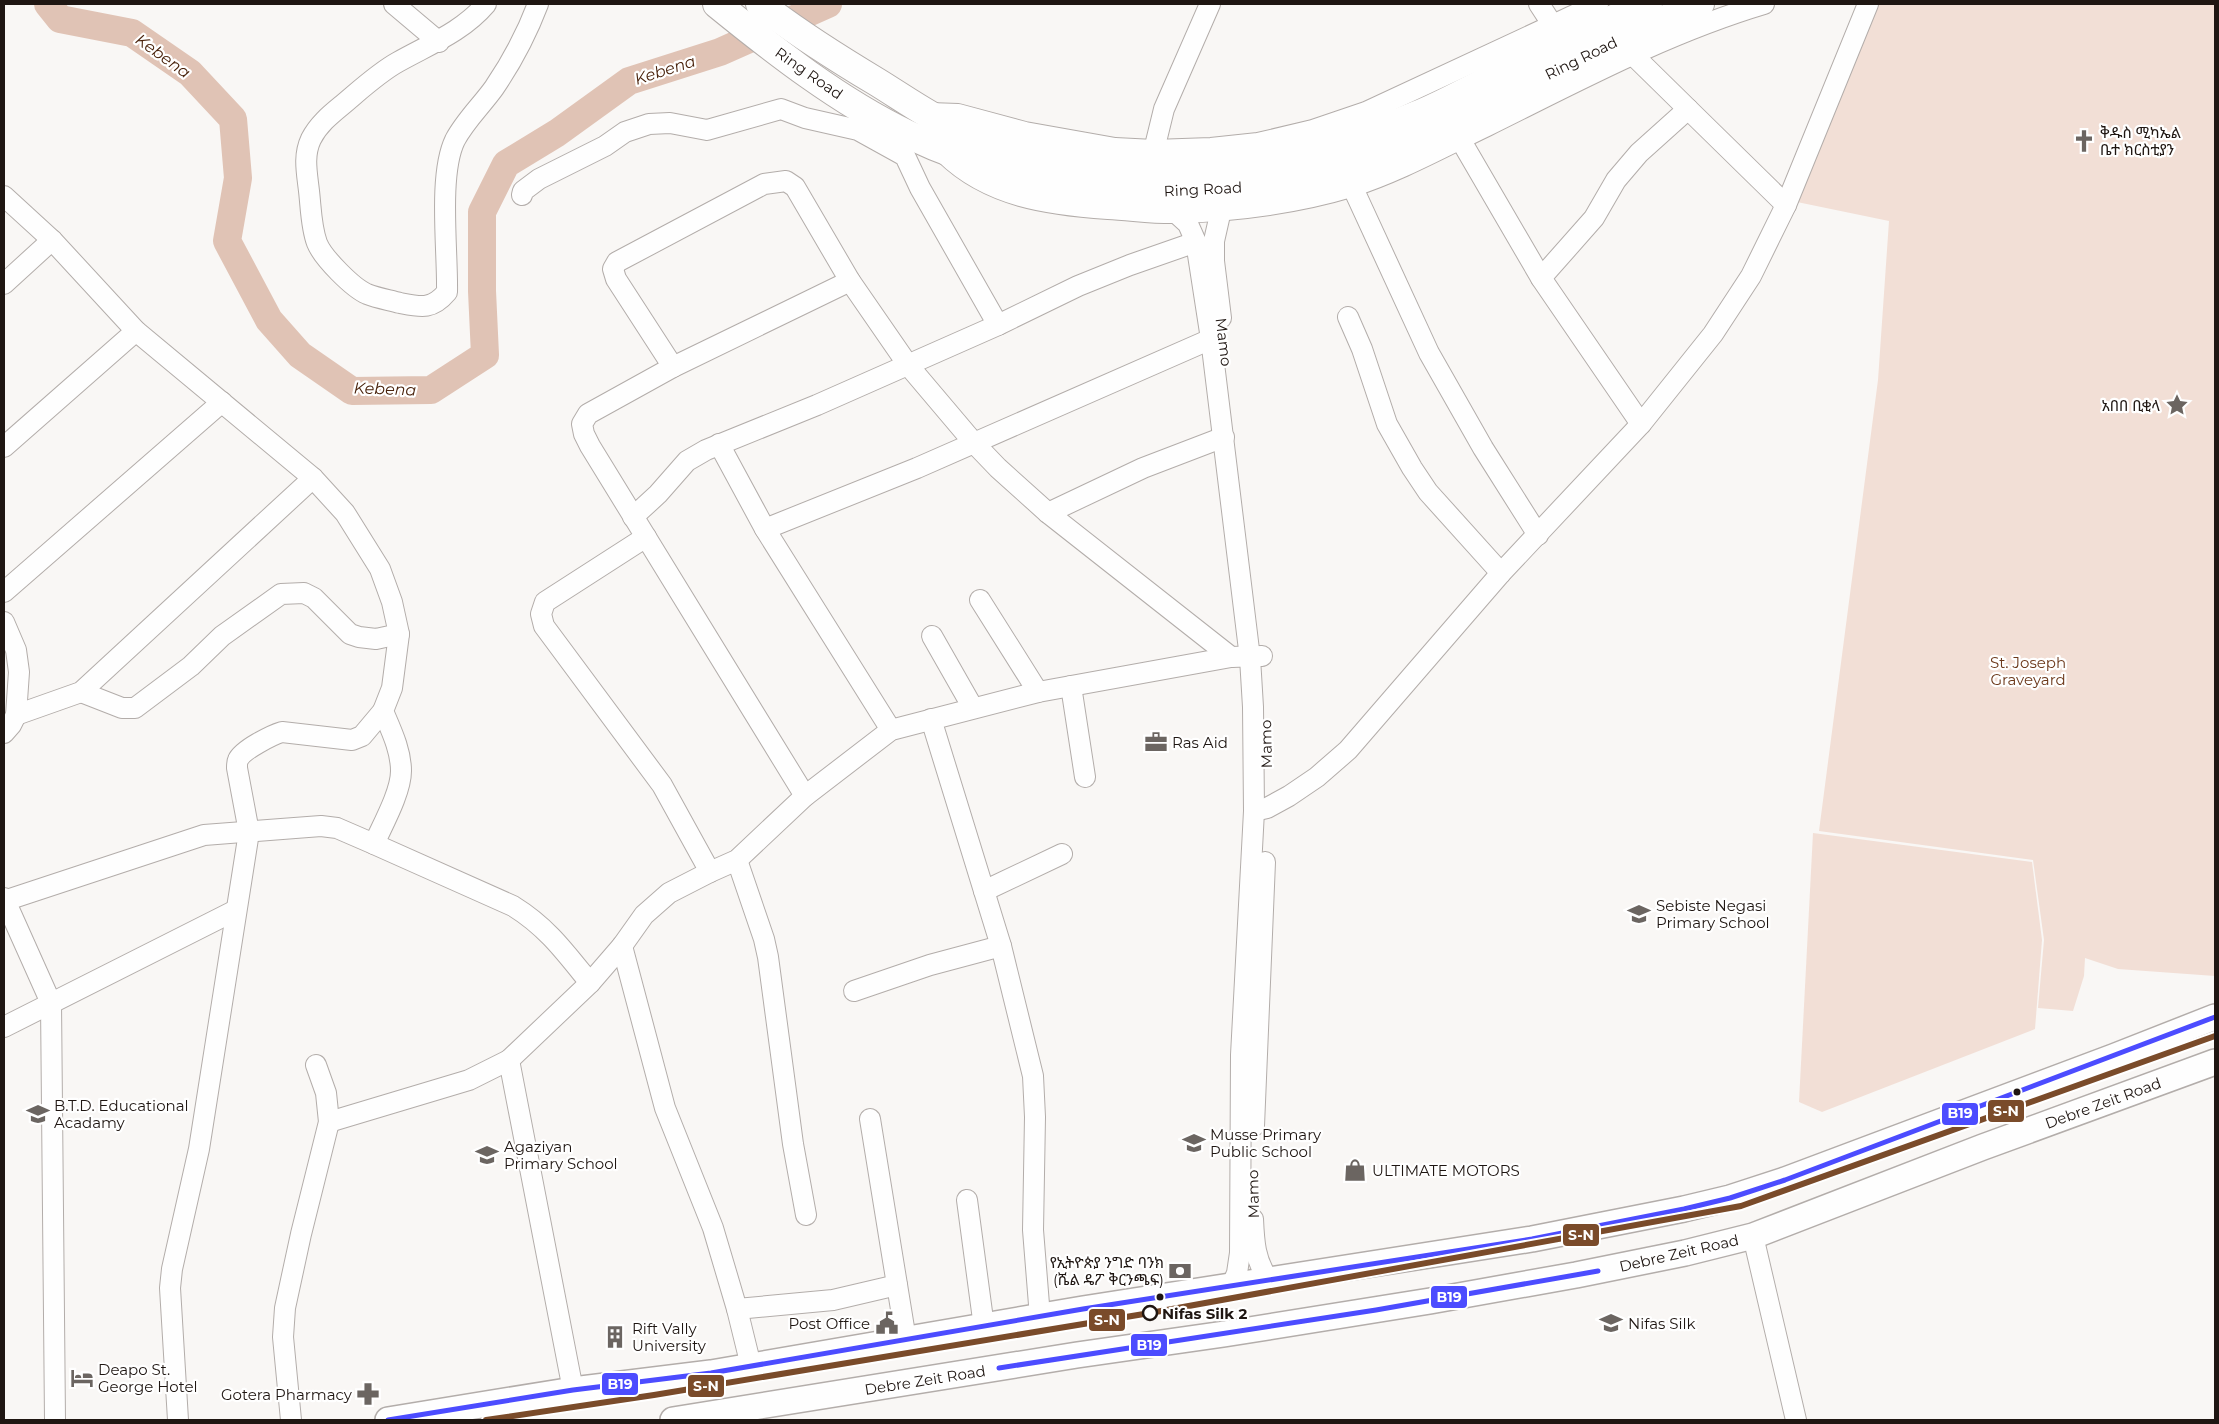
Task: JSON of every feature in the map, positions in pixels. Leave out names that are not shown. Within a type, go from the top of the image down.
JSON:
[{"type":"highway","name":"Ring Road","points":[[717,4],[784,56],[862,109],[906,134],[938,148],[1026,176],[1093,189],[1162,192],[1210,191],[1263,184],[1315,174],[1408,142],[1632,33],[1700,4]]},
{"type":"highway","name":"Ring Road","points":[[760,4],[797,31],[879,84],[958,130],[1004,146],[1064,160],[1131,170],[1191,171],[1254,165],[1301,155],[1362,136],[1418,115],[1561,44],[1648,4]]},
{"type":"main road","points":[[388,1420],[573,1390],[751,1366],[1268,1279],[1532,1239],[1656,1215],[1730,1198],[1785,1180],[2215,1017]]},
{"type":"main road","name":"Debre Zeit Road","points":[[673,1420],[1514,1287],[1685,1253],[1752,1236],[1983,1147],[2215,1062]]},
{"type":"street","points":[[394,4],[439,42]]},
{"type":"street","points":[[486,4],[476,15],[439,42],[397,63],[354,95],[324,121],[312,136],[306,152],[312,225],[317,244],[330,262],[365,293],[416,306],[429,306],[439,302],[447,292],[448,169],[455,142],[466,122],[494,88],[532,19],[538,4]]},
{"type":"street","points":[[1154,150],[1164,109],[1210,4]]},
{"type":"street","points":[[1539,4],[1552,24]]},
{"type":"street","points":[[925,112],[958,114],[1025,132],[1115,148],[1154,150],[1211,148],[1258,143],[1312,130],[1366,112],[1598,4]]},
{"type":"street","points":[[938,148],[960,168],[977,180],[1004,191],[1050,204],[1176,213],[1221,210],[1292,201],[1352,186],[1408,164],[1632,54],[1682,33],[1764,4]]},
{"type":"street","points":[[1261,810],[1317,777],[1348,750],[1501,573],[1641,424],[1713,334],[1751,276],[1786,205],[1868,4]]},
{"type":"street","points":[[1632,54],[1786,205]]},
{"type":"street","points":[[1541,278],[1594,218],[1616,180],[1640,153],[1688,108]]},
{"type":"street","points":[[522,194],[539,179],[605,146],[625,132],[649,124],[670,123],[707,130],[781,109],[805,118],[858,130],[905,156],[920,188],[998,325]]},
{"type":"street","points":[[1460,139],[1541,278],[1641,424]]},
{"type":"street","points":[[672,367],[616,278],[613,269],[617,262],[764,184],[786,181],[795,187],[850,281],[908,365],[974,443],[998,468],[1048,513],[1248,657]]},
{"type":"street","points":[[1352,186],[1429,353],[1483,448],[1538,535]]},
{"type":"street","points":[[4,196],[52,240],[136,331],[312,478],[346,513],[380,569],[392,602],[399,634],[392,688],[383,711],[362,736],[352,740],[282,732],[273,734],[245,752],[238,759],[237,768],[249,832],[199,1148],[170,1288],[178,1420]]},
{"type":"street","name":"Mamo","points":[[1221,210],[1214,241],[1214,261],[1261,810],[1249,1056],[1254,1248],[1260,1268],[1268,1279]]},
{"type":"street","points":[[1176,213],[1188,224],[1196,242],[1224,437],[1248,657]]},
{"type":"street","points":[[4,284],[52,240]]},
{"type":"street","points":[[632,517],[658,494],[686,462],[718,444],[817,405],[998,325],[1078,286],[1130,265],[1196,242]]},
{"type":"street","points":[[805,796],[632,517],[590,446],[584,434],[582,424],[588,414],[672,367],[850,281]]},
{"type":"street","points":[[1348,317],[1362,349],[1387,424],[1412,468],[1428,492],[1501,573]]},
{"type":"street","points":[[4,447],[136,331]]},
{"type":"street","points":[[766,529],[918,468],[1211,339]]},
{"type":"street","points":[[4,592],[222,402]]},
{"type":"street","points":[[1048,513],[1143,468],[1224,437]]},
{"type":"street","points":[[718,444],[766,529],[891,730]]},
{"type":"street","points":[[16,715],[81,692],[312,478]]},
{"type":"street","points":[[646,537],[545,602],[541,614],[544,626],[662,785],[710,872]]},
{"type":"street","points":[[81,692],[122,708],[135,708],[191,666],[222,636],[281,594],[304,592],[314,598],[350,634],[376,639],[399,634]]},
{"type":"street","points":[[980,600],[1038,692]]},
{"type":"street","points":[[4,622],[16,650],[19,672],[16,715],[4,733]]},
{"type":"street","points":[[932,636],[973,708]]},
{"type":"street","points":[[329,1122],[469,1080],[509,1060],[590,983],[622,946],[644,915],[656,904],[669,894],[737,860],[805,796],[891,730],[1038,692],[1248,657]]},
{"type":"street","points":[[1071,686],[1085,777]]},
{"type":"street","points":[[374,844],[398,787],[401,771],[398,749],[383,711]]},
{"type":"street","points":[[931,719],[1001,946],[1033,1076],[1035,1117],[1033,1230],[1040,1317]]},
{"type":"street","points":[[55,1420],[51,1002],[4,899],[204,835],[321,826],[337,828],[513,906],[534,919],[551,935],[590,983]]},
{"type":"street","points":[[984,891],[1062,854]]},
{"type":"street","points":[[737,860],[764,939],[768,957],[793,1144],[806,1214]]},
{"type":"street","points":[[4,1027],[236,910]]},
{"type":"street","points":[[622,946],[666,1108],[713,1228],[737,1309],[751,1366]]},
{"type":"street","points":[[854,990],[930,965],[1001,946]]},
{"type":"street","points":[[1232,1285],[1237,1273],[1240,1253],[1249,1056]]},
{"type":"street","points":[[509,1060],[573,1390]]},
{"type":"street","points":[[291,1420],[283,1337],[285,1308],[329,1122],[326,1094],[316,1065]]},
{"type":"street","points":[[870,1119],[906,1340]]},
{"type":"street","points":[[967,1200],[984,1327]]},
{"type":"street","points":[[1752,1236],[1796,1420]]},
{"type":"street","points":[[737,1309],[833,1300],[897,1285]]},
{"type":"green space","name":"St. Joseph Graveyard","points":[[1876,4],[2215,4],[2215,976],[2118,969],[2085,958],[2084,976],[2073,1011],[2038,1008],[2044,940],[2033,860],[1819,831],[1878,380],[1889,221],[1797,202]]},
{"type":"green space","points":[[1813,833],[2032,862],[2042,940],[2035,1029],[1822,1112],[1799,1102]]},
{"type":"waterway","name":"Kebena","points":[[48,4],[60,19],[132,33],[190,73],[233,119],[238,178],[227,241],[269,320],[300,355],[352,391],[431,390],[485,355],[482,291],[482,212],[506,164],[557,133],[629,81],[720,52],[828,4]]},
{"type":"transit line","name":"B19","points":[[388,1420],[573,1390],[711,1373],[1083,1309],[1532,1239],[1684,1209],[1730,1198],[1785,1180],[2215,1017]]},
{"type":"transit line","name":"S-N","points":[[486,1420],[654,1395],[1150,1313],[1741,1206],[2215,1036]]},
{"type":"transit line","name":"B19","points":[[999,1368],[1376,1310],[1598,1271]]},
{"type":"place","name":"ቅዱስ ሚካኤል ቤተ ክርስቲያን","points":[[2084,141]]},
{"type":"place","name":"አበበ ቢቂላ","points":[[2177,405]]},
{"type":"place","name":"Ras Aid","points":[[1156,742]]},
{"type":"place","name":"Sebiste Negasi Primary School","points":[[1639,914]]},
{"type":"place","name":"B.T.D. Educational Acadamy","points":[[38,1114]]},
{"type":"place","name":"Musse Primary Public School","points":[[1194,1143]]},
{"type":"place","name":"Agaziyan Primary School","points":[[487,1155]]},
{"type":"place","name":"ULTIMATE MOTORS","points":[[1355,1170]]},
{"type":"place","name":"የኢትዮጵያ ንግድ ባንክ (ሼል ዴፖ ቅርንጫፍ)","points":[[1180,1271]]},
{"type":"place","name":"Nifas Silk 2","points":[[1150,1313]]},
{"type":"place","name":"Post Office","points":[[887,1323]]},
{"type":"place","name":"Nifas Silk","points":[[1611,1323]]},
{"type":"place","name":"Rift Vally University","points":[[615,1337]]},
{"type":"place","name":"Deapo St. George Hotel","points":[[82,1378]]},
{"type":"place","name":"Gotera Pharmacy","points":[[368,1394]]}]
